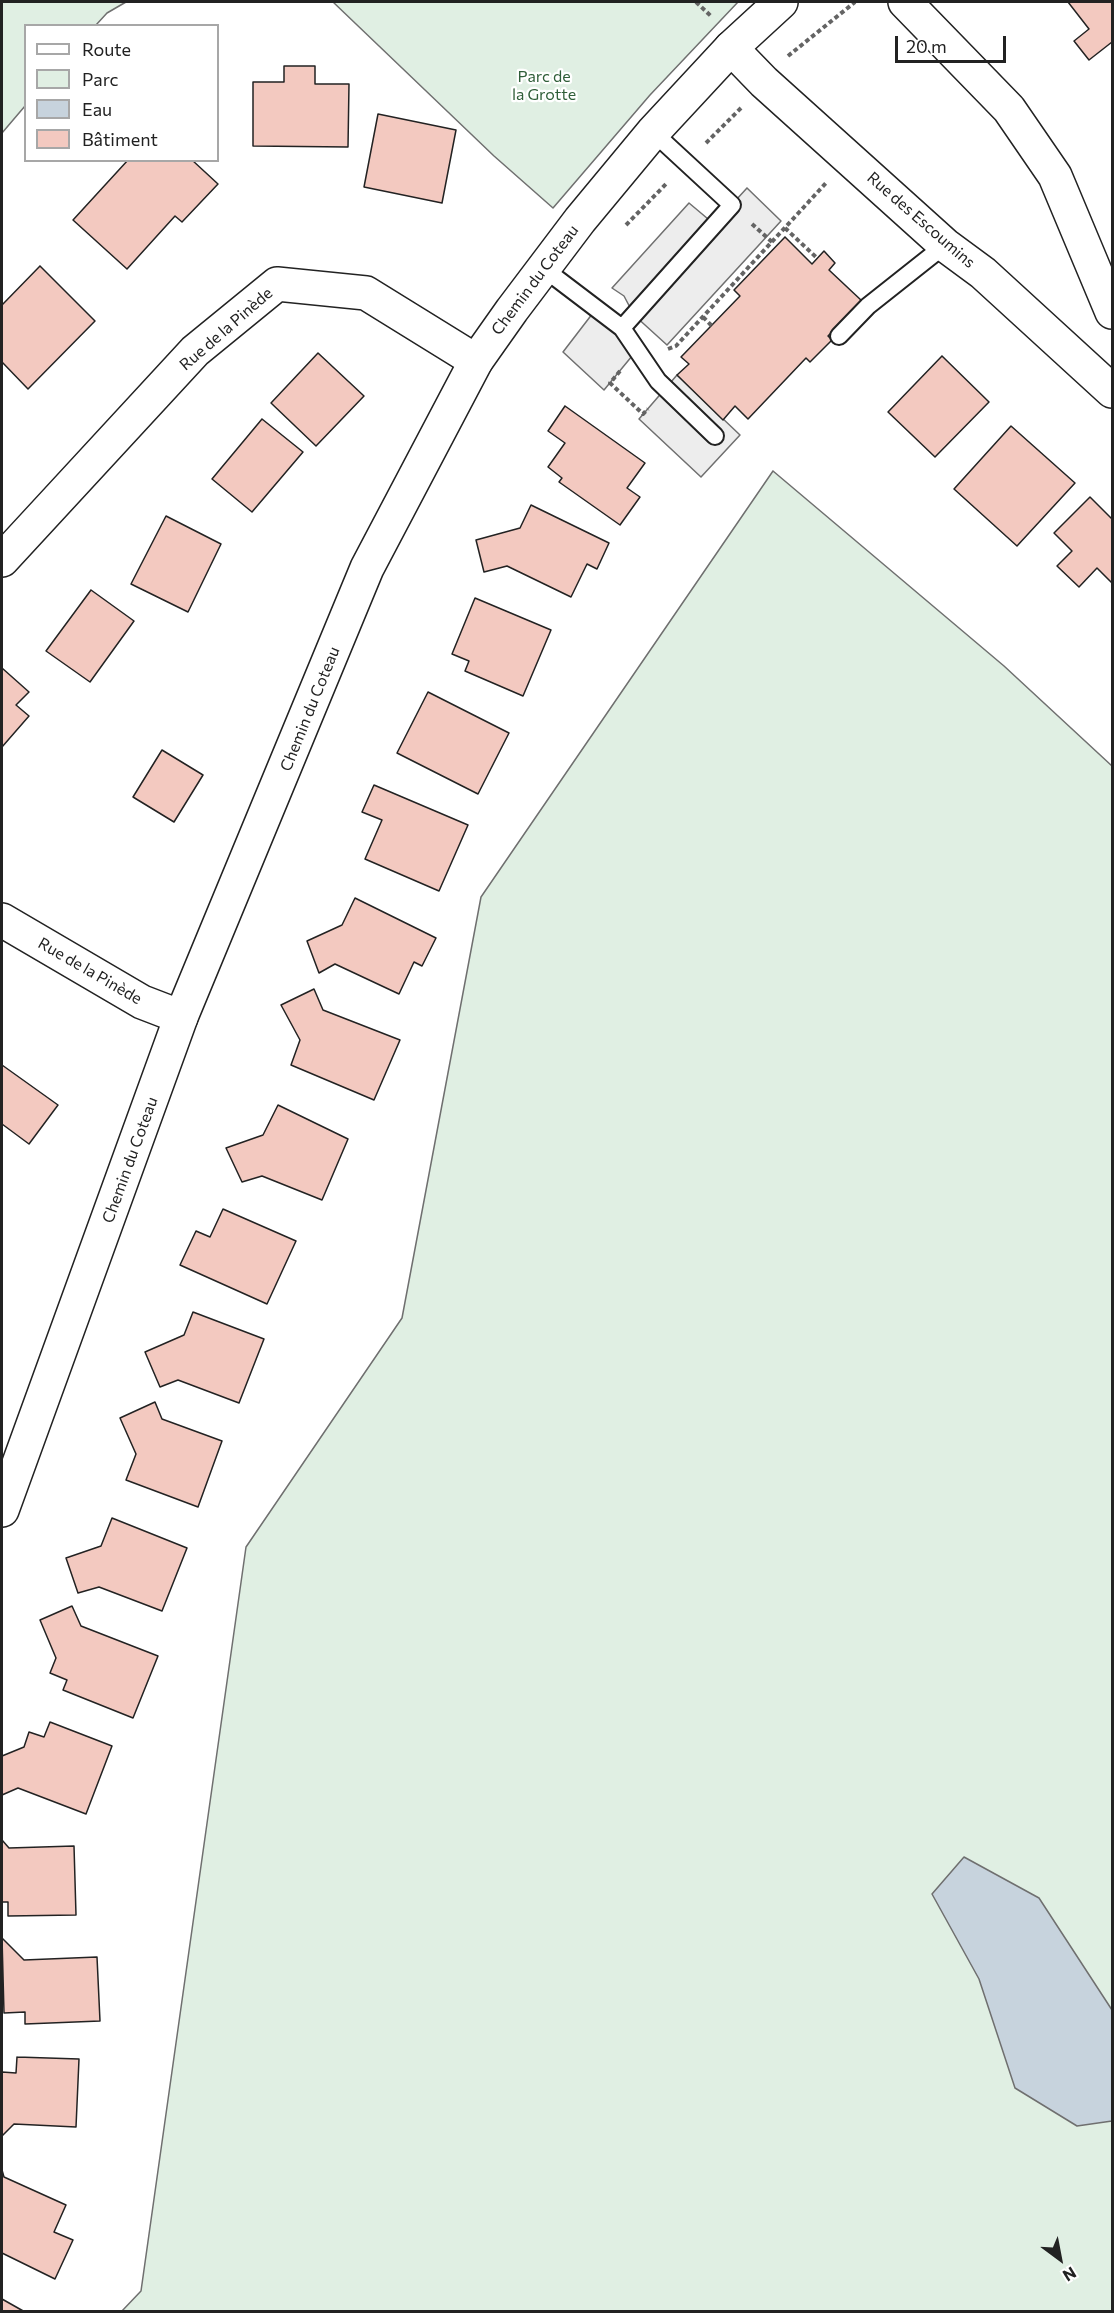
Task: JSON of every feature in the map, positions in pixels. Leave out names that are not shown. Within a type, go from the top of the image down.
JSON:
[{"type":"street","name":"Chemin du Coteau","points":[[3,1502],[181,1017],[367,568],[476,361],[543,268],[653,132],[724,35],[781,2]]},
{"type":"street","points":[[905,2],[1009,109],[1055,176],[1113,312]]},
{"type":"street","name":"Rue des Escoumins","points":[[724,35],[764,82],[945,245],[983,273],[1113,391]]},
{"type":"street","name":"Rue de la Pinède","points":[[2,560],[195,351],[277,284],[366,293],[476,361]]},
{"type":"street","name":"Rue de la Pinède","points":[[2,920],[142,1002],[181,1017]]},
{"type":"lane","points":[[622,328],[732,205],[653,132]]},
{"type":"lane","points":[[839,336],[868,306],[945,245]]},
{"type":"lane","points":[[543,268],[622,328],[658,381],[715,436]]},
{"type":"path","points":[[696,2],[724,35]]},
{"type":"path","points":[[796,47],[855,2]]},
{"type":"path","points":[[702,148],[736,113]]},
{"type":"path","points":[[676,346],[830,178]]},
{"type":"path","points":[[625,226],[669,181]]},
{"type":"path","points":[[785,228],[817,258]]},
{"type":"path","points":[[703,317],[712,326]]},
{"type":"path","points":[[610,383],[643,414]]},
{"type":"green space","points":[[2,2],[126,2],[107,13],[97,24],[24,24],[24,107],[2,133]]},
{"type":"green space","name":"Parc de la Grotte","points":[[333,2],[738,2],[650,95],[553,208],[494,156]]},
{"type":"green space","points":[[773,471],[1004,666],[1112,766],[1112,2311],[121,2312],[141,2291],[246,1547],[402,1318],[481,897]]},
{"type":"shaded area","points":[[747,188],[781,221],[667,345],[634,315],[624,296],[612,288],[689,203],[714,224]]},
{"type":"shaded area","points":[[596,309],[637,350],[604,390],[563,352]]},
{"type":"shaded area","points":[[677,375],[740,435],[701,477],[639,419]]},
{"type":"water","points":[[964,1857],[1039,1898],[1112,2010],[1112,2121],[1077,2126],[1015,2088],[979,1979],[932,1894]]},
{"type":"building","points":[[1068,2],[1112,2],[1112,42],[1089,60],[1074,41],[1089,29]]},
{"type":"building","points":[[284,66],[315,66],[315,84],[349,84],[348,147],[253,146],[253,82],[284,82]]},
{"type":"building","points":[[378,114],[456,130],[442,203],[364,187]]},
{"type":"building","points":[[126,162],[194,162],[218,184],[182,222],[175,216],[127,269],[73,220]]},
{"type":"building","points":[[785,237],[812,264],[824,251],[835,263],[829,270],[862,301],[828,336],[832,340],[810,362],[806,358],[748,419],[735,406],[723,420],[677,375],[689,364],[681,357],[740,296],[734,290]]},
{"type":"building","points":[[40,266],[95,321],[28,389],[2,362],[2,305]]},
{"type":"building","points":[[318,353],[364,396],[316,446],[271,403]]},
{"type":"building","points":[[942,356],[989,402],[935,457],[888,412]]},
{"type":"building","points":[[565,406],[645,463],[627,488],[640,497],[620,525],[559,482],[562,478],[548,467],[565,443],[548,431]]},
{"type":"building","points":[[262,419],[303,452],[252,512],[212,479]]},
{"type":"building","points":[[1011,426],[1075,483],[1017,546],[954,489]]},
{"type":"building","points":[[1090,497],[1112,519],[1112,583],[1097,568],[1079,587],[1057,566],[1072,551],[1054,533]]},
{"type":"building","points":[[531,505],[609,543],[597,569],[587,564],[571,597],[507,566],[484,572],[476,540],[520,528]]},
{"type":"building","points":[[166,516],[221,544],[188,612],[131,584]]},
{"type":"building","points":[[91,590],[134,621],[90,682],[46,651]]},
{"type":"building","points":[[475,598],[551,630],[523,696],[465,671],[469,661],[452,654]]},
{"type":"building","points":[[2,668],[29,692],[16,705],[29,716],[2,747]]},
{"type":"building","points":[[428,692],[509,733],[478,794],[397,753]]},
{"type":"building","points":[[162,750],[203,775],[174,822],[133,797]]},
{"type":"building","points":[[374,785],[468,825],[439,891],[365,859],[382,820],[362,812]]},
{"type":"building","points":[[355,898],[436,938],[422,966],[414,962],[399,994],[335,964],[319,973],[307,941],[342,925]]},
{"type":"building","points":[[314,989],[323,1010],[400,1040],[374,1100],[291,1065],[300,1040],[281,1005]]},
{"type":"building","points":[[2,1065],[58,1105],[29,1144],[2,1124]]},
{"type":"building","points":[[278,1105],[348,1139],[322,1200],[262,1176],[242,1182],[226,1148],[263,1135]]},
{"type":"building","points":[[223,1209],[296,1241],[267,1304],[180,1265],[196,1231],[210,1237]]},
{"type":"building","points":[[193,1312],[264,1339],[239,1403],[178,1380],[160,1387],[145,1352],[184,1335]]},
{"type":"building","points":[[155,1402],[162,1419],[222,1441],[198,1507],[126,1480],[136,1454],[120,1418]]},
{"type":"building","points":[[112,1518],[187,1548],[162,1611],[99,1587],[78,1593],[66,1558],[101,1546]]},
{"type":"building","points":[[72,1606],[81,1626],[158,1656],[133,1718],[63,1690],[67,1680],[50,1673],[56,1658],[40,1620]]},
{"type":"building","points":[[50,1722],[112,1746],[86,1814],[18,1788],[2,1795],[2,1756],[24,1747],[29,1732],[44,1737]]},
{"type":"building","points":[[2,1840],[9,1848],[74,1846],[76,1915],[8,1916],[8,1902],[2,1902]]},
{"type":"building","points":[[2,1938],[24,1960],[97,1957],[100,2021],[25,2024],[25,2012],[4,2013]]},
{"type":"building","points":[[17,2057],[79,2059],[76,2127],[14,2124],[2,2136],[2,2072],[16,2073]]},
{"type":"building","points":[[2,2170],[4,2177],[66,2205],[54,2232],[73,2240],[55,2279],[2,2253]]},
{"type":"building","points":[[2,2299],[25,2312],[2,2312]]}]
